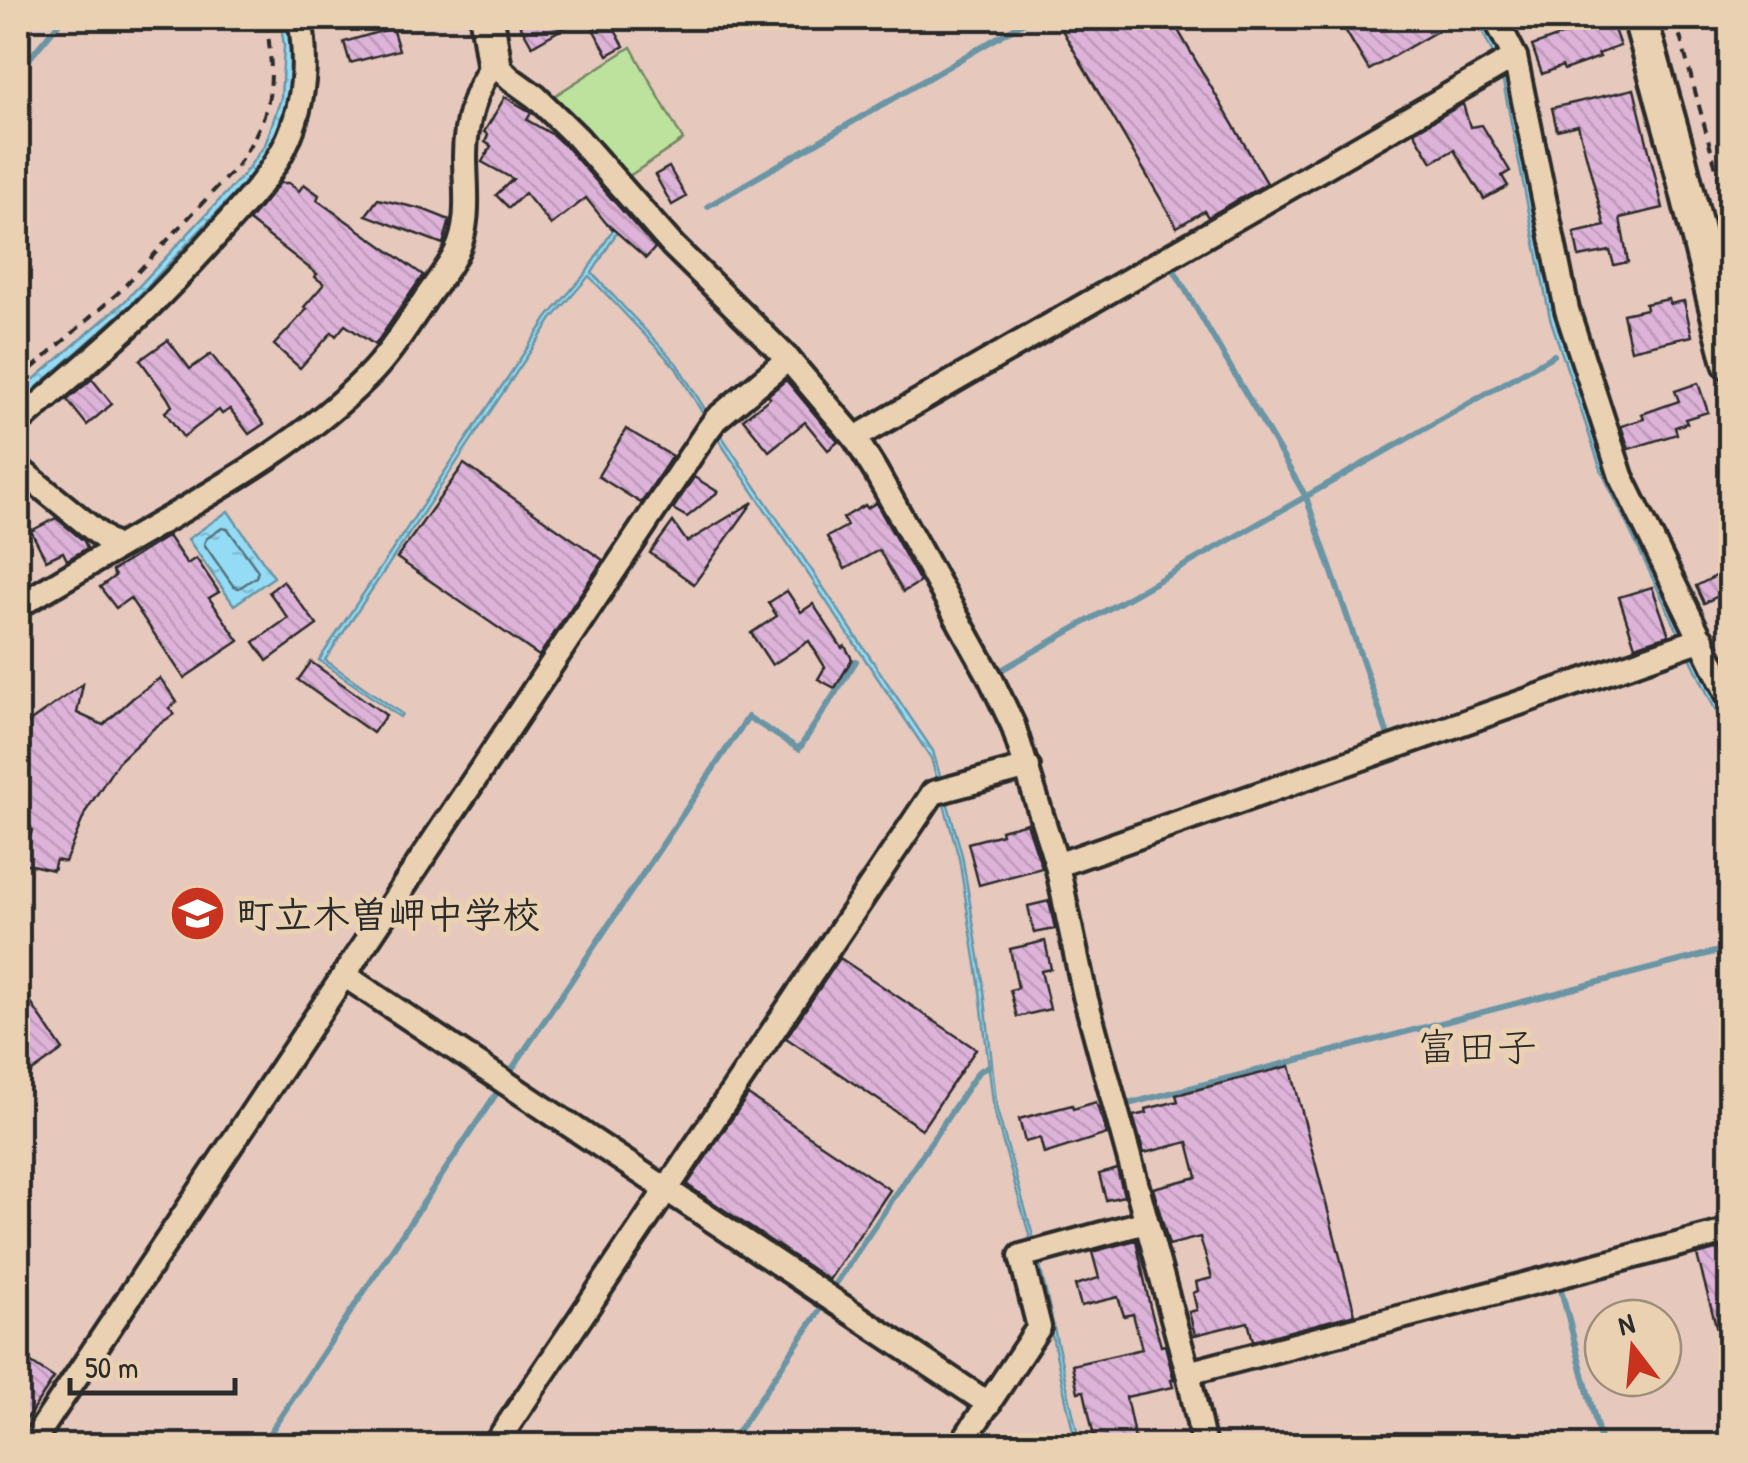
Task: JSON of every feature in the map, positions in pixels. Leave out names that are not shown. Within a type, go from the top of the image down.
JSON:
[{"type":"street","points":[[18,424],[140,316],[256,192],[278,160],[297,113],[305,62],[300,18]]},
{"type":"street","points":[[488,18],[494,63],[577,137],[673,246],[788,359],[855,438],[989,675],[1013,724],[1057,865],[1085,996],[1188,1373],[1204,1446]]},
{"type":"street","points":[[1496,18],[1567,310],[1621,476],[1691,643],[1730,699]]},
{"type":"street","points":[[1640,18],[1730,363]]},
{"type":"street","points":[[855,438],[1505,62]]},
{"type":"street","points":[[18,606],[248,471],[300,436],[369,375],[450,263],[462,238],[467,134],[482,79],[494,63]]},
{"type":"street","points":[[30,1446],[712,425],[788,359]]},
{"type":"street","points":[[18,468],[116,548]]},
{"type":"street","points":[[1057,865],[1691,643]]},
{"type":"street","points":[[494,1446],[942,791],[1028,767]]},
{"type":"street","points":[[344,975],[989,1404]]},
{"type":"street","points":[[960,1446],[1039,1327],[1022,1256],[1146,1222]]},
{"type":"street","points":[[1188,1373],[1730,1231]]},
{"type":"path","points":[[18,381],[119,292],[237,166],[251,146],[272,92],[271,34],[266,18]]},
{"type":"path","points":[[1674,18],[1730,219]]},
{"type":"green space","points":[[631,47],[683,140],[626,178],[551,98]]},
{"type":"water","points":[[280,18],[287,18],[291,44],[290,97],[270,149],[249,178],[128,307],[18,404],[18,393],[124,302],[243,175],[265,145],[281,98],[284,46]]},
{"type":"water","points":[[1476,18],[1483,18],[1508,80],[1555,314],[1607,467],[1730,724],[1730,741],[1601,470],[1550,318],[1503,82]]},
{"type":"water","points":[[621,217],[625,219],[592,273],[677,364],[933,751],[962,855],[983,981],[997,1110],[1035,1243],[1080,1445],[1076,1445],[1032,1245],[994,1111],[959,858],[931,758],[716,436],[676,368],[589,276],[552,319],[325,660],[402,714],[400,717],[319,660],[548,317],[586,273]]},
{"type":"water","points":[[228,511],[274,577],[234,605],[188,539]]},
{"type":"building","points":[[516,18],[581,18],[532,46]]},
{"type":"building","points":[[1055,18],[1171,18],[1267,183],[1208,217],[1204,211],[1177,227]]},
{"type":"building","points":[[1338,18],[1460,18],[1369,70]]},
{"type":"building","points":[[609,20],[624,46],[608,55],[593,29]]},
{"type":"building","points":[[1601,21],[1602,25],[1611,21],[1620,46],[1564,70],[1562,66],[1542,74],[1532,46]]},
{"type":"building","points":[[392,28],[399,50],[350,63],[344,42]]},
{"type":"building","points":[[1634,89],[1663,208],[1620,218],[1628,262],[1614,265],[1610,251],[1579,257],[1574,233],[1605,226],[1578,125],[1557,130],[1552,108]]},
{"type":"building","points":[[505,97],[529,111],[527,120],[566,147],[655,248],[646,258],[606,223],[586,198],[551,225],[525,193],[509,208],[496,195],[513,179],[482,162],[491,146],[485,142],[488,135],[484,132]]},
{"type":"building","points":[[1463,104],[1470,127],[1482,125],[1510,171],[1502,176],[1508,186],[1484,199],[1454,150],[1432,162],[1414,132]]},
{"type":"building","points":[[669,167],[686,197],[672,205],[655,175]]},
{"type":"building","points":[[280,183],[289,183],[299,191],[304,184],[319,195],[317,200],[423,275],[375,345],[345,325],[336,336],[332,332],[300,368],[274,345],[324,284],[315,277],[317,274],[249,221]]},
{"type":"building","points":[[378,199],[450,220],[443,244],[366,215]]},
{"type":"building","points":[[1669,299],[1670,304],[1684,301],[1692,336],[1631,350],[1623,314]]},
{"type":"building","points":[[168,340],[190,369],[211,354],[264,424],[249,434],[230,409],[222,414],[219,410],[183,437],[165,412],[172,406],[167,397],[140,360]]},
{"type":"building","points":[[92,379],[112,404],[87,425],[67,400]]},
{"type":"building","points":[[786,380],[838,442],[828,450],[805,422],[769,451],[743,419]]},
{"type":"building","points":[[1698,383],[1708,412],[1685,419],[1687,423],[1675,427],[1677,434],[1629,449],[1621,426],[1679,401],[1675,391]]},
{"type":"building","points":[[626,429],[672,456],[641,503],[598,476]]},
{"type":"building","points":[[464,464],[603,560],[539,656],[397,558]]},
{"type":"building","points":[[694,477],[718,492],[687,517],[673,509]]},
{"type":"building","points":[[753,502],[694,584],[650,553],[673,522],[687,542]]},
{"type":"building","points":[[876,503],[920,582],[903,592],[879,550],[845,569],[827,537],[847,526],[843,518]]},
{"type":"building","points":[[56,518],[87,548],[67,560],[63,552],[46,560],[31,531]]},
{"type":"building","points":[[168,536],[187,564],[196,558],[219,592],[209,598],[239,641],[184,678],[130,598],[116,608],[100,587],[115,576],[112,571]]},
{"type":"building","points":[[1730,569],[1730,590],[1704,603],[1696,586]]},
{"type":"building","points":[[283,581],[317,625],[267,661],[254,642],[288,618],[269,592]]},
{"type":"building","points":[[1652,587],[1669,635],[1635,646],[1619,597]]},
{"type":"building","points":[[787,591],[801,612],[813,604],[852,659],[835,688],[818,679],[825,667],[809,641],[772,665],[751,633],[777,616],[768,603]]},
{"type":"building","points":[[311,662],[386,715],[373,733],[298,680]]},
{"type":"building","points":[[160,678],[177,702],[169,708],[174,714],[118,762],[86,811],[65,862],[56,860],[53,870],[23,863],[32,830],[18,806],[18,730],[83,684],[77,713],[103,725]]},
{"type":"building","points":[[1027,823],[1042,868],[979,885],[968,843]]},
{"type":"building","points":[[1049,901],[1055,929],[1034,933],[1028,906]]},
{"type":"building","points":[[1045,941],[1051,969],[1041,971],[1050,1009],[1017,1017],[1010,990],[1018,988],[1010,949]]},
{"type":"building","points":[[840,958],[976,1049],[922,1129],[786,1038]]},
{"type":"building","points":[[18,984],[63,1050],[18,1082]]},
{"type":"building","points":[[1290,1066],[1355,1314],[1253,1341],[1248,1322],[1195,1335],[1189,1312],[1197,1310],[1193,1293],[1198,1291],[1196,1282],[1212,1278],[1200,1237],[1169,1245],[1153,1188],[1197,1177],[1188,1142],[1144,1153],[1133,1116],[1178,1101],[1176,1095]]},
{"type":"building","points":[[748,1095],[890,1190],[829,1280],[687,1185]]},
{"type":"building","points":[[1096,1102],[1107,1134],[1044,1154],[1040,1138],[1025,1142],[1019,1119]]},
{"type":"building","points":[[1117,1169],[1124,1196],[1106,1200],[1099,1174]]},
{"type":"building","points":[[1136,1240],[1173,1387],[1126,1397],[1135,1440],[1126,1442],[1127,1446],[1096,1446],[1084,1391],[1078,1392],[1072,1365],[1142,1349],[1133,1314],[1124,1316],[1118,1297],[1081,1306],[1075,1285],[1099,1278],[1092,1252]]},
{"type":"building","points":[[1730,1246],[1730,1358],[1725,1359],[1697,1255]]},
{"type":"building","points":[[18,1354],[54,1378],[18,1432]]},
{"type":"waterway","points":[[18,72],[63,18]]},
{"type":"waterway","points":[[708,206],[1031,18]]},
{"type":"waterway","points":[[1174,270],[1306,497],[1389,738]]},
{"type":"waterway","points":[[1003,669],[1554,355]]},
{"type":"waterway","points":[[508,1075],[748,717],[799,749],[856,661]]},
{"type":"waterway","points":[[1128,1104],[1730,948]]},
{"type":"waterway","points":[[831,1291],[978,1072],[989,1066]]},
{"type":"waterway","points":[[261,1446],[500,1088]]},
{"type":"waterway","points":[[1561,1290],[1602,1446]]},
{"type":"waterway","points":[[728,1446],[824,1304]]},
{"type":"place","name":"町立木曽岬中学校","points":[[197,914]]},
{"type":"district","name":"富田子","points":[[1477,1046]]}]
